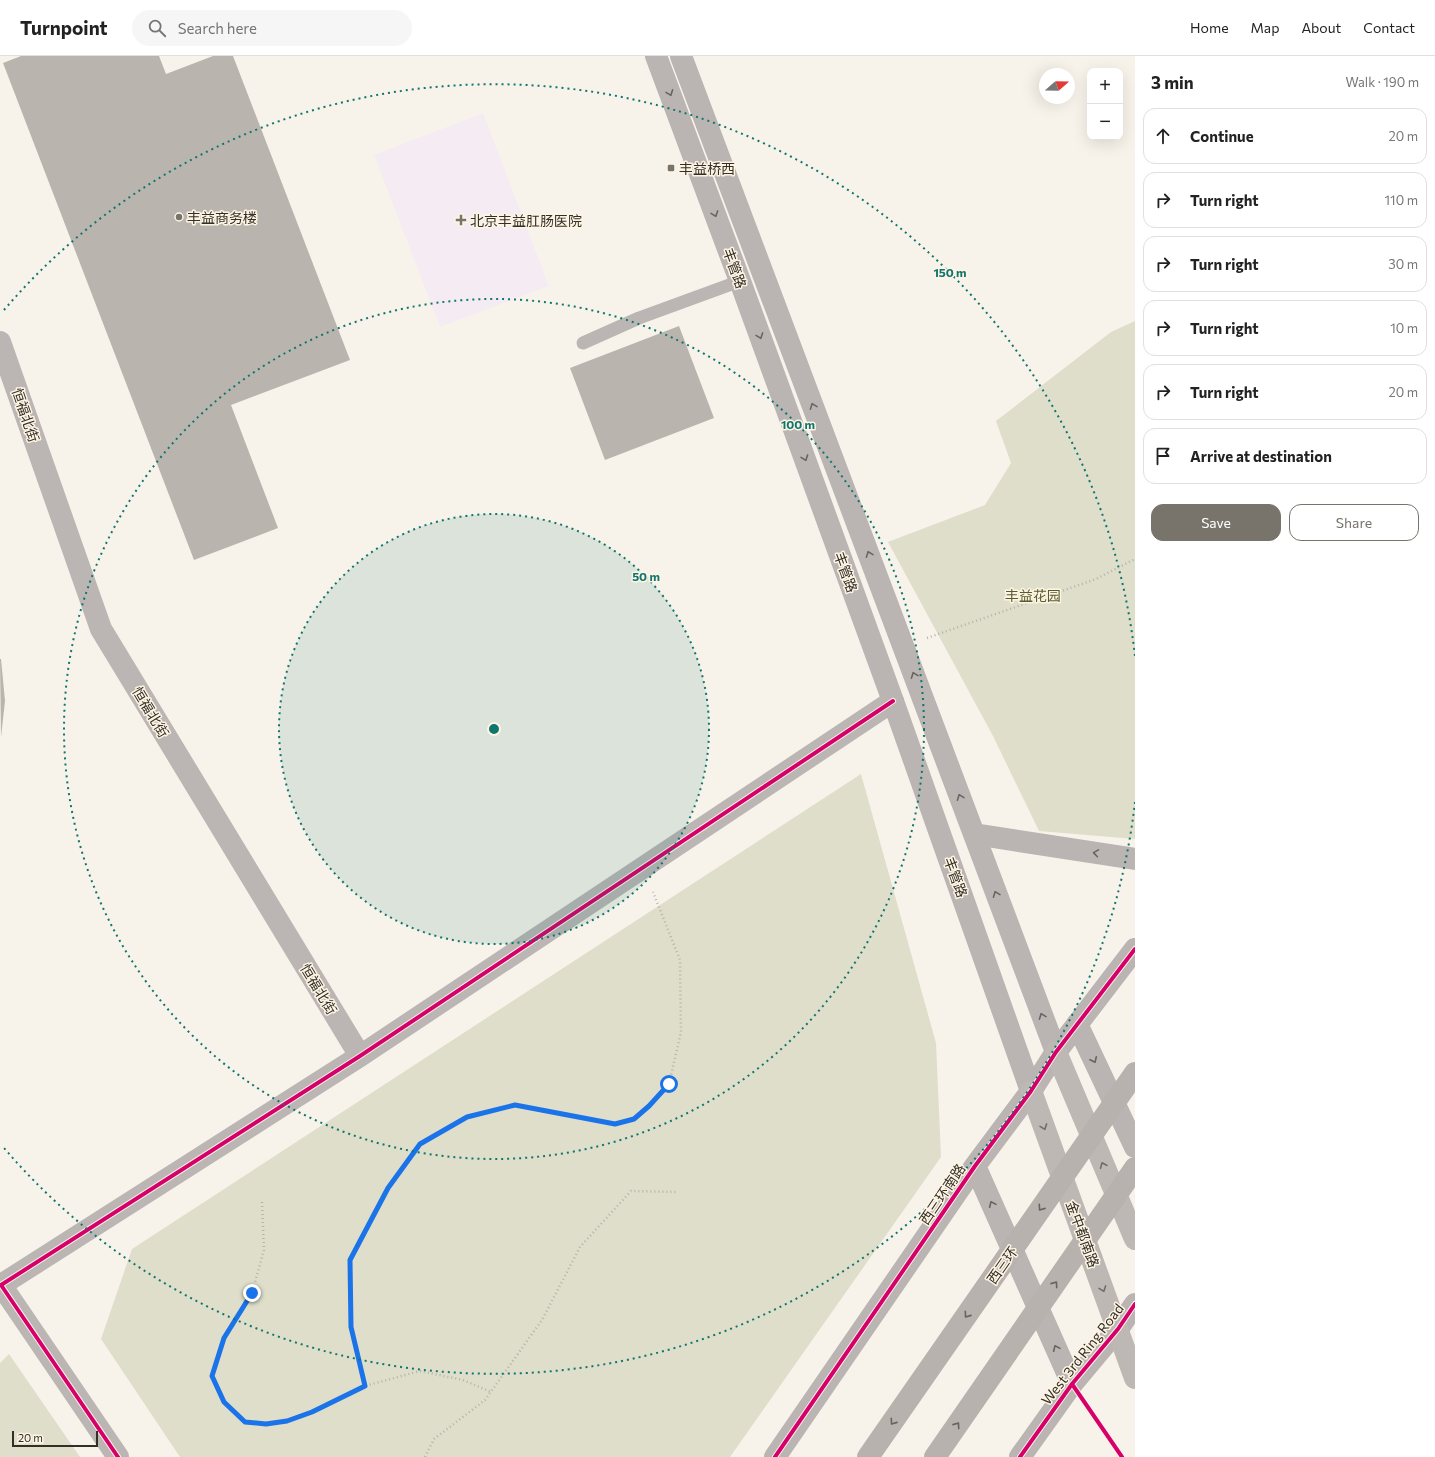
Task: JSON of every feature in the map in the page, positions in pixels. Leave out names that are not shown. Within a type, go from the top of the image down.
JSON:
[{"type":"highway","name":"西三环","points":[[868,1457],[1135,1073]]},
{"type":"highway","points":[[935,1457],[1135,1168]]},
{"type":"main road","points":[[1056,1052],[1135,1240]]},
{"type":"main road","name":"金中都南路","points":[[1031,1091],[1135,1378]]},
{"type":"street","name":"丰管路","points":[[656,56],[740,281],[893,701],[1031,1091]]},
{"type":"street","name":"丰管路","points":[[681,56],[1056,1052]]},
{"type":"street","name":"恒福北街","points":[[0,342],[101,629],[360,1056]]},
{"type":"street","points":[[118,1457],[0,1284],[360,1056],[893,701]]},
{"type":"street","points":[[974,834],[1135,860]]},
{"type":"street","name":"西三环南路","points":[[775,1457],[975,1166],[1031,1091],[1056,1052],[1135,949]]},
{"type":"street","points":[[1077,1024],[1135,1147]]},
{"type":"street","points":[[975,1166],[1072,1384]]},
{"type":"street","name":"West 3rd Ring Road","points":[[1020,1457],[1072,1384],[1118,1329],[1135,1304]]},
{"type":"lane","points":[[583,343],[639,318],[740,281]]},
{"type":"path","points":[[904,646],[1096,579],[1135,559]]},
{"type":"path","points":[[365,1386],[351,1327],[350,1260],[388,1188],[420,1144],[467,1117],[515,1105],[615,1124],[634,1119],[649,1106],[669,1084],[681,1032],[680,960],[652,889]]},
{"type":"path","points":[[425,1457],[434,1439],[485,1400],[542,1320],[580,1247],[631,1191],[677,1192]]},
{"type":"path","points":[[262,1202],[264,1250],[252,1293],[224,1338],[212,1376],[224,1402],[245,1422],[266,1424],[287,1421],[312,1412],[365,1386],[420,1371],[463,1380],[491,1392]]},
{"type":"shaded area","name":"北京丰益肛肠医院","points":[[483,113],[549,286],[440,327],[374,155]]},
{"type":"green space","name":"丰益花园","points":[[1135,321],[1135,839],[1039,831],[993,736],[888,542],[985,505],[1011,463],[996,421],[1111,332]]},
{"type":"green space","points":[[861,774],[936,1043],[941,1157],[730,1457],[180,1457],[101,1339],[132,1249]]},
{"type":"green space","points":[[9,1354],[80,1457],[0,1457],[0,1363]]},
{"type":"building","name":"丰益商务楼","points":[[21,56],[159,56],[166,74],[213,56],[233,56],[350,360],[231,405],[278,528],[194,560],[3,63]]},
{"type":"building","points":[[679,326],[714,418],[605,460],[570,368]]},
{"type":"building","points":[[0,659],[5,701],[1,737]]},
{"type":"cycle path","points":[[118,1457],[1,1285],[360,1056],[893,701]]},
{"type":"cycle path","points":[[775,1457],[975,1166],[1031,1091],[1056,1052],[1135,949]]},
{"type":"cycle path","points":[[1020,1457],[1072,1384],[1118,1329],[1135,1304]]},
{"type":"cycle path","points":[[1072,1384],[1122,1457]]},
{"type":"place","name":"丰益桥西","points":[[671,168]]},
{"type":"place","name":"丰益商务楼","points":[[179,217]]},
{"type":"place","name":"北京丰益肛肠医院","points":[[461,220]]},
{"type":"route","points":[[252,1293],[224,1338],[212,1376],[224,1402],[245,1422],[266,1424],[287,1421],[312,1412],[365,1386],[351,1327],[350,1260],[388,1188],[420,1144],[467,1117],[515,1105],[569,1114],[615,1124],[634,1119],[649,1106],[669,1084]]}]
